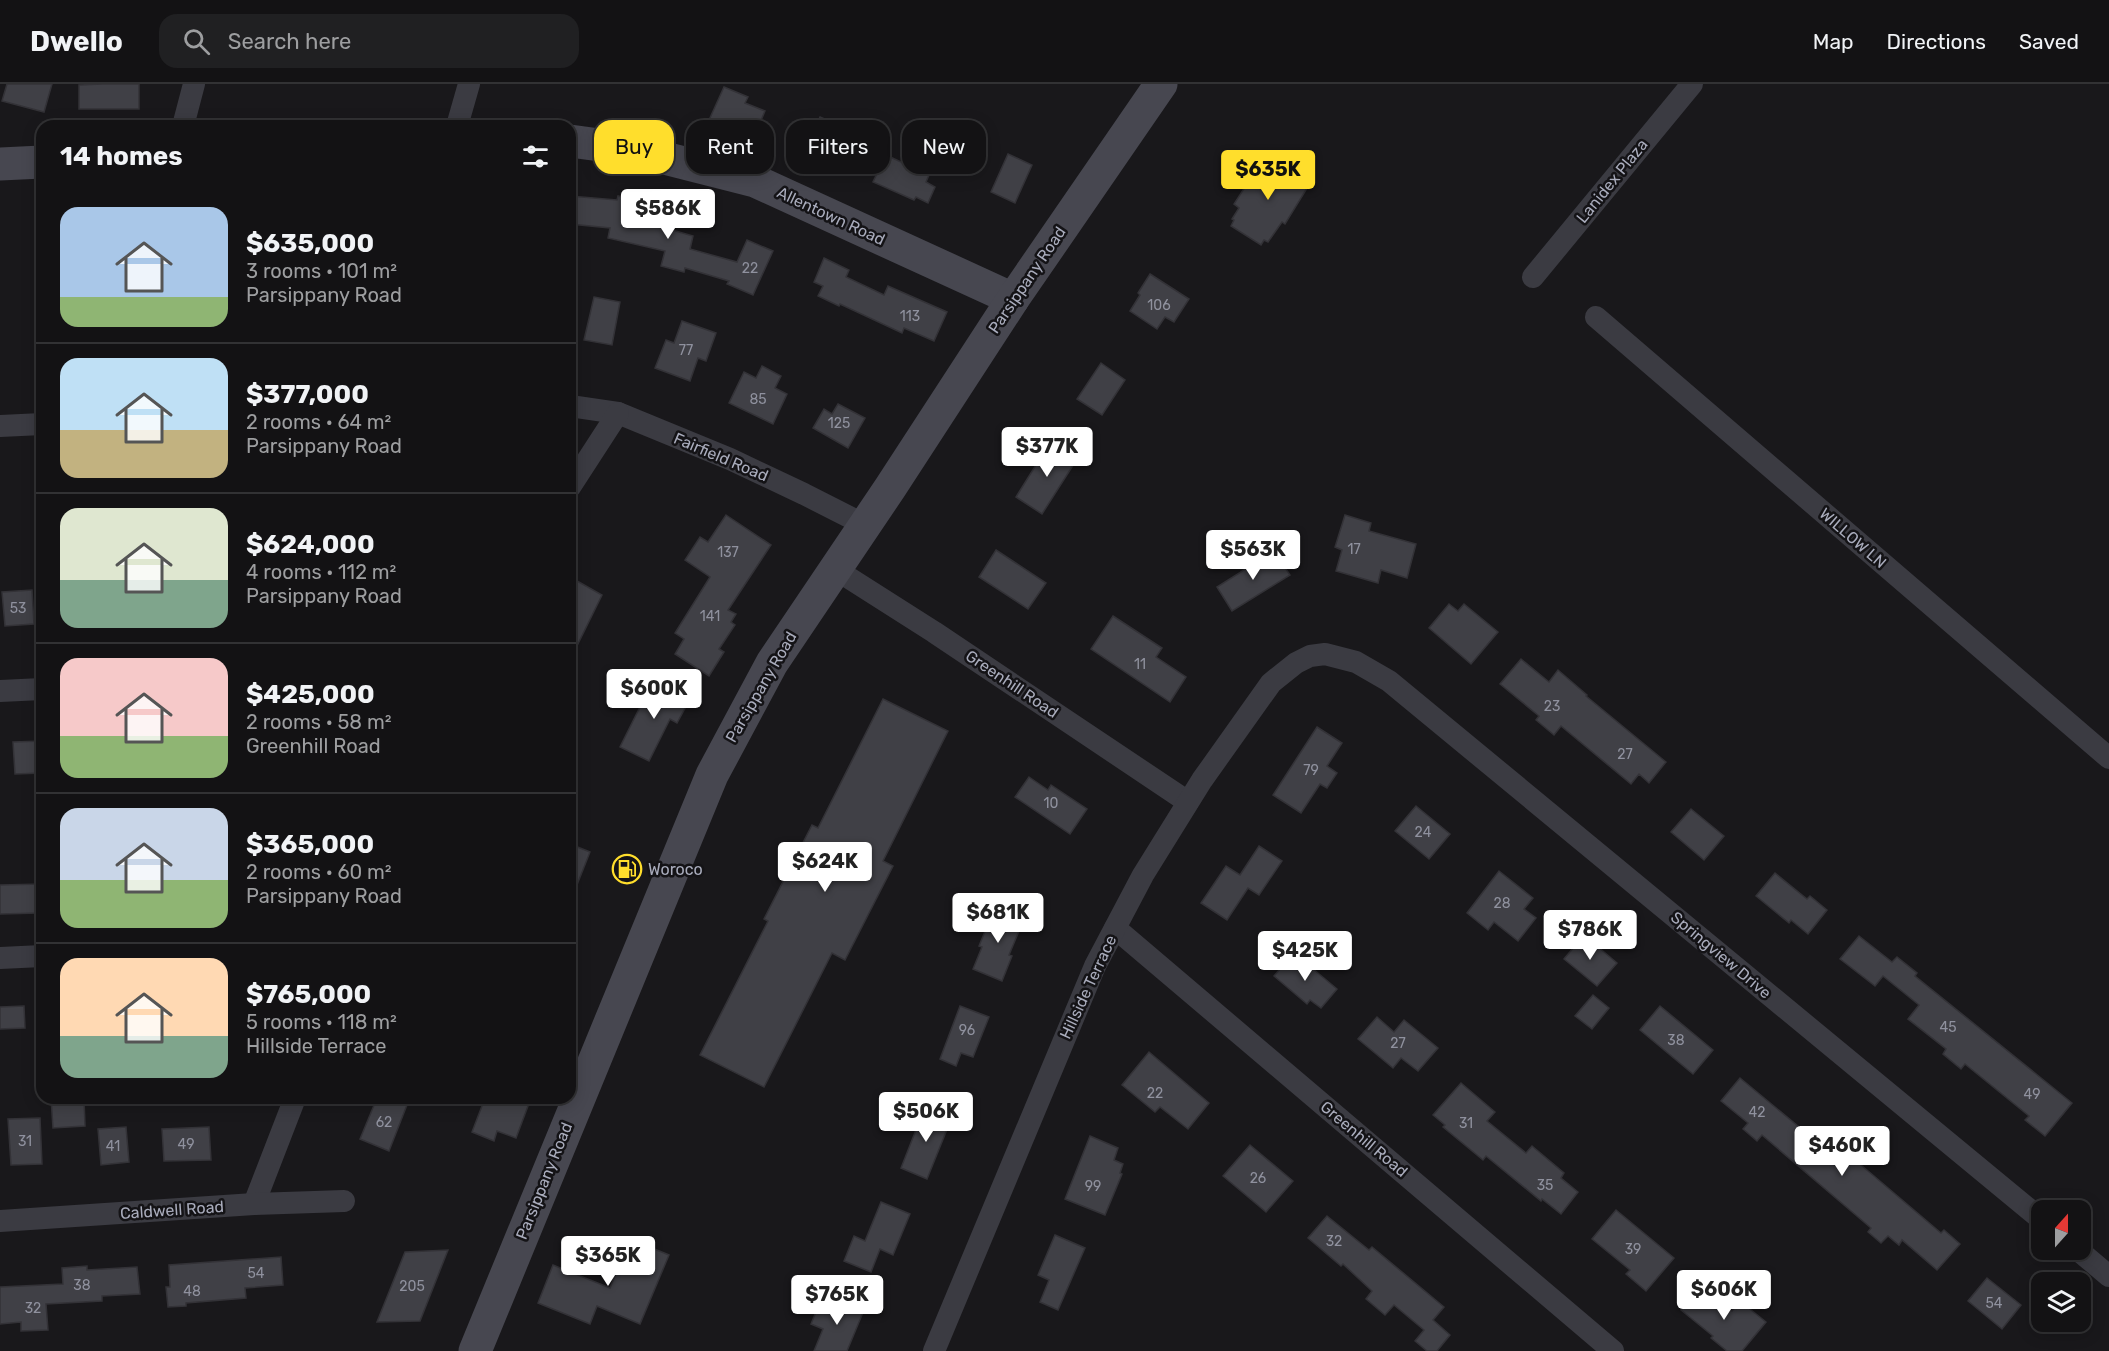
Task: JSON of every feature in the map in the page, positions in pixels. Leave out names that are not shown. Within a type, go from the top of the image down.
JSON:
[{"type":"main road","name":"Parsippany Road","points":[[475,1351],[712,775],[772,663],[1013,299],[1161,84]]},
{"type":"main road","name":"Allentown Road","points":[[576,142],[628,149],[755,181],[1013,299]]},
{"type":"main road","points":[[0,164],[36,162]]},
{"type":"street","points":[[185,120],[194,84]]},
{"type":"street","points":[[460,120],[469,84]]},
{"type":"street","name":"Lanidex Plaza","points":[[1533,277],[1692,84]]},
{"type":"street","name":"WILLOW LN","points":[[1596,317],[2109,758]]},
{"type":"street","name":"Fairfield Road","points":[[576,407],[618,413],[730,459],[865,525]]},
{"type":"street","points":[[576,478],[618,413]]},
{"type":"street","points":[[0,426],[36,424]]},
{"type":"street","name":"Greenhill Road","points":[[835,569],[934,632],[1188,802]]},
{"type":"street","name":"Springview Drive","points":[[1303,660],[1310,656],[1326,654],[1347,658],[1389,681],[2031,1211]]},
{"type":"street","name":"Hillside Terrace","points":[[934,1351],[1095,966],[1143,875],[1188,802],[1271,683],[1283,672],[1303,660]]},
{"type":"street","points":[[0,691],[36,688]]},
{"type":"street","name":"Greenhill Road","points":[[1115,928],[1613,1351]]},
{"type":"street","points":[[0,958],[36,956]]},
{"type":"street","points":[[254,1204],[293,1104]]},
{"type":"street","name":"Caldwell Road","points":[[0,1221],[254,1204],[344,1201]]},
{"type":"street","points":[[2090,1260],[2109,1275]]},
{"type":"building","points":[[7,84],[52,84],[44,112],[2,101]]},
{"type":"building","points":[[139,84],[139,109],[79,109],[79,85]]},
{"type":"building","points":[[724,87],[748,97],[745,103],[765,111],[761,120],[709,120]]},
{"type":"building","points":[[1008,154],[1032,165],[1015,203],[991,192]]},
{"type":"building","points":[[890,157],[902,162],[902,174],[927,174],[929,175],[926,182],[935,187],[928,203],[916,197],[914,200],[873,182],[877,174],[890,174]]},
{"type":"building","points":[[1274,158],[1306,178],[1304,181],[1309,185],[1285,224],[1282,222],[1268,242],[1264,240],[1261,245],[1231,226],[1234,220],[1232,219],[1239,208],[1234,204],[1256,170],[1263,174]]},
{"type":"building","points":[[618,196],[660,206],[655,225],[693,236],[690,249],[737,262],[747,240],[773,251],[753,295],[727,284],[729,281],[685,268],[684,272],[661,266],[665,251],[608,238],[610,228],[576,225],[576,197],[617,200]]},
{"type":"building","points":[[824,258],[849,270],[846,277],[884,295],[888,286],[947,312],[934,341],[904,328],[902,333],[818,296],[823,286],[814,282]]},
{"type":"building","points":[[1150,274],[1189,299],[1174,322],[1165,317],[1157,329],[1130,311]]},
{"type":"building","points":[[594,297],[620,302],[612,345],[584,340]]},
{"type":"building","points":[[682,321],[716,333],[706,361],[698,358],[690,381],[655,368],[666,340],[674,343]]},
{"type":"building","points":[[1101,363],[1125,380],[1102,415],[1077,399]]},
{"type":"building","points":[[762,366],[781,376],[775,388],[787,394],[773,424],[729,403],[744,372],[756,378]]},
{"type":"building","points":[[838,404],[865,418],[848,448],[813,428],[824,409],[832,414]]},
{"type":"building","points":[[1057,441],[1079,456],[1042,514],[1016,497],[1039,460],[1043,463]]},
{"type":"building","points":[[726,515],[771,545],[728,610],[736,614],[731,622],[735,625],[719,649],[724,652],[709,676],[675,654],[684,639],[675,633],[710,577],[685,560],[700,537],[708,542]]},
{"type":"building","points":[[1345,515],[1371,523],[1369,531],[1416,544],[1407,578],[1381,570],[1378,583],[1336,571],[1342,550],[1335,547]]},
{"type":"building","points":[[996,550],[1046,583],[1028,609],[979,577]]},
{"type":"building","points":[[1274,551],[1290,575],[1232,611],[1217,587]]},
{"type":"building","points":[[576,580],[602,595],[576,648]]},
{"type":"building","points":[[32,590],[34,624],[5,626],[2,592]]},
{"type":"building","points":[[1449,604],[1458,611],[1464,604],[1498,632],[1471,664],[1429,628]]},
{"type":"building","points":[[1113,616],[1162,648],[1156,657],[1186,677],[1170,702],[1091,649]]},
{"type":"building","points":[[1521,659],[1549,682],[1558,670],[1666,762],[1649,783],[1639,774],[1631,784],[1561,726],[1554,735],[1536,720],[1539,716],[1500,684]]},
{"type":"building","points":[[653,681],[690,699],[677,723],[670,719],[649,761],[620,747]]},
{"type":"building","points":[[883,699],[948,731],[883,861],[893,866],[845,960],[832,953],[764,1087],[700,1055],[768,921],[764,919],[812,825],[818,828]]},
{"type":"building","points":[[1317,727],[1342,743],[1327,766],[1337,773],[1327,788],[1320,784],[1301,813],[1273,795]]},
{"type":"building","points":[[36,741],[36,773],[15,774],[13,742]]},
{"type":"building","points":[[1029,777],[1048,790],[1051,785],[1087,809],[1070,834],[1015,797]]},
{"type":"building","points":[[1416,806],[1450,834],[1429,859],[1395,831]]},
{"type":"building","points":[[1691,809],[1724,836],[1704,860],[1671,832]]},
{"type":"building","points":[[576,846],[590,852],[576,887]]},
{"type":"building","points":[[1259,846],[1282,861],[1259,895],[1248,888],[1227,920],[1201,903],[1226,866],[1240,875]]},
{"type":"building","points":[[1499,871],[1533,898],[1524,909],[1536,918],[1518,941],[1494,922],[1488,930],[1467,913]]},
{"type":"building","points":[[1775,873],[1807,899],[1810,896],[1827,910],[1808,934],[1791,920],[1789,923],[1756,896]]},
{"type":"building","points":[[36,884],[36,913],[0,914],[0,885]]},
{"type":"building","points":[[995,907],[1024,919],[1009,955],[1012,956],[1002,981],[973,969],[982,947],[979,946]]},
{"type":"building","points":[[1584,935],[1617,963],[1597,986],[1564,959]]},
{"type":"building","points":[[1859,936],[1892,962],[1897,957],[1917,973],[1915,976],[2072,1103],[2045,1136],[2025,1120],[2029,1116],[1965,1064],[1961,1069],[1943,1054],[1946,1049],[1908,1019],[1919,1005],[1883,976],[1875,986],[1840,959]]},
{"type":"building","points":[[1294,953],[1337,989],[1321,1008],[1310,1000],[1307,1004],[1274,976]]},
{"type":"building","points":[[1593,995],[1609,1008],[1592,1029],[1575,1016]]},
{"type":"building","points":[[24,1006],[25,1028],[0,1029],[0,1007]]},
{"type":"building","points":[[960,1006],[989,1017],[973,1057],[961,1053],[956,1066],[940,1059]]},
{"type":"building","points":[[1660,1006],[1713,1050],[1693,1074],[1640,1030]]},
{"type":"building","points":[[1377,1017],[1394,1032],[1404,1020],[1438,1048],[1418,1071],[1401,1058],[1393,1068],[1358,1039]]},
{"type":"building","points":[[1149,1052],[1209,1103],[1188,1129],[1160,1107],[1155,1112],[1122,1085]]},
{"type":"building","points":[[1740,1078],[1810,1136],[1815,1130],[1852,1162],[1854,1159],[1941,1233],[1944,1230],[1960,1244],[1937,1270],[1902,1240],[1899,1245],[1888,1236],[1881,1243],[1868,1232],[1871,1228],[1762,1135],[1757,1141],[1743,1129],[1748,1123],[1721,1101]]},
{"type":"building","points":[[1461,1083],[1495,1112],[1487,1121],[1526,1153],[1532,1146],[1564,1173],[1561,1178],[1578,1192],[1561,1214],[1542,1199],[1541,1201],[1486,1156],[1483,1160],[1443,1127],[1445,1125],[1433,1115]]},
{"type":"building","points":[[51,1104],[84,1104],[85,1126],[53,1128]]},
{"type":"building","points":[[375,1104],[407,1105],[389,1151],[360,1139]]},
{"type":"building","points":[[483,1104],[529,1104],[516,1138],[497,1131],[494,1141],[472,1132]]},
{"type":"building","points":[[925,1107],[952,1117],[927,1179],[901,1168]]},
{"type":"building","points":[[40,1118],[42,1164],[11,1165],[8,1119]]},
{"type":"building","points":[[126,1127],[129,1162],[101,1165],[98,1129]]},
{"type":"building","points":[[209,1127],[211,1160],[164,1161],[162,1129]]},
{"type":"building","points":[[1090,1136],[1118,1148],[1114,1160],[1123,1164],[1120,1173],[1122,1174],[1105,1215],[1065,1199]]},
{"type":"building","points":[[1250,1145],[1293,1181],[1266,1212],[1223,1176]]},
{"type":"building","points":[[881,1202],[910,1214],[893,1255],[880,1249],[871,1272],[844,1261],[854,1236],[865,1241]]},
{"type":"building","points":[[1616,1210],[1674,1258],[1646,1291],[1626,1274],[1630,1270],[1592,1239]]},
{"type":"building","points":[[1327,1216],[1369,1250],[1372,1247],[1444,1307],[1433,1320],[1450,1335],[1437,1351],[1427,1351],[1415,1341],[1424,1330],[1394,1305],[1385,1315],[1366,1299],[1372,1291],[1343,1264],[1341,1266],[1308,1238]]},
{"type":"building","points":[[1055,1235],[1085,1248],[1058,1310],[1040,1302],[1049,1280],[1038,1275]]},
{"type":"building","points":[[630,1239],[669,1255],[640,1324],[597,1306],[590,1324],[538,1303],[553,1265],[610,1288]]},
{"type":"building","points":[[448,1250],[420,1321],[377,1322],[405,1252]]},
{"type":"building","points":[[281,1257],[283,1285],[245,1288],[246,1298],[186,1303],[186,1306],[168,1307],[166,1287],[170,1287],[169,1265]]},
{"type":"building","points":[[87,1266],[87,1270],[137,1267],[140,1294],[102,1296],[102,1301],[46,1304],[48,1330],[21,1331],[21,1322],[0,1324],[0,1287],[63,1284],[62,1268]]},
{"type":"building","points":[[1987,1278],[2021,1305],[2002,1329],[1968,1301]]},
{"type":"building","points":[[1701,1286],[1732,1311],[1740,1301],[1766,1322],[1742,1351],[1727,1351],[1711,1338],[1713,1336],[1681,1310]]},
{"type":"building","points":[[836,1298],[864,1310],[847,1351],[814,1351],[823,1329],[811,1324],[818,1307],[830,1312]]},
{"type":"place","name":"Woroco","points":[[627,869]]}]
